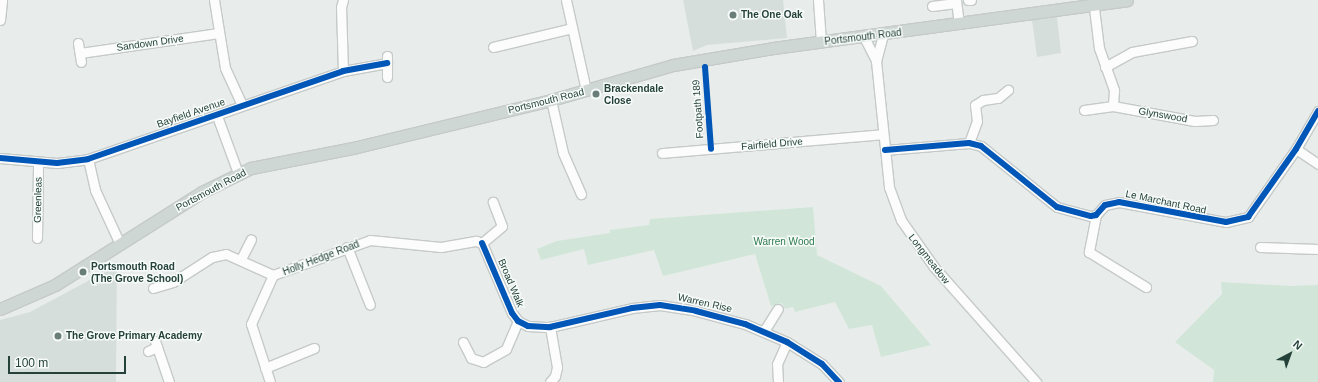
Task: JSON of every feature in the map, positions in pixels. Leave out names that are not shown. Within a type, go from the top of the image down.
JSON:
[{"type":"main road","name":"Portsmouth Road","points":[[0,309],[55,285],[202,192],[238,173],[550,100],[673,65],[821,42],[959,24],[1093,3],[1127,0]]},
{"type":"street","points":[[0,20],[2,0]]},
{"type":"street","points":[[214,0],[225,68],[242,105]]},
{"type":"street","points":[[343,0],[341,7],[343,71]]},
{"type":"street","points":[[566,0],[586,90]]},
{"type":"street","points":[[818,0],[821,42]]},
{"type":"street","points":[[932,6],[956,1],[959,24]]},
{"type":"street","points":[[1093,3],[1099,48],[1114,90],[1113,106]]},
{"type":"street","points":[[493,47],[572,28]]},
{"type":"street","name":"Sandown Drive","points":[[80,53],[219,33]]},
{"type":"street","points":[[876,61],[883,34]]},
{"type":"street","points":[[864,37],[876,61]]},
{"type":"street","points":[[1105,67],[1132,52],[1192,41]]},
{"type":"street","points":[[78,43],[81,62]]},
{"type":"street","name":"Bayfield Avenue","points":[[0,158],[38,162],[88,159],[217,116],[242,105],[343,71],[387,60],[386,77]]},
{"type":"street","name":"Longmeadow","points":[[876,61],[889,187],[909,234],[934,266],[1036,382]]},
{"type":"street","points":[[969,143],[977,121],[975,105],[983,100],[998,98],[1008,90]]},
{"type":"street","points":[[550,100],[563,153],[581,194]]},
{"type":"street","name":"Glynswood","points":[[1084,110],[1113,106],[1195,121],[1213,120]]},
{"type":"street","name":"Le Marchant Road","points":[[1096,215],[1105,205],[1119,202],[1209,221],[1237,221],[1248,217],[1296,149],[1318,111]]},
{"type":"street","name":"Bayfield Avenue","points":[[217,116],[238,173]]},
{"type":"street","name":"Fairfield Drive","points":[[662,153],[883,134]]},
{"type":"street","points":[[885,150],[969,143],[981,146],[1057,207],[1096,215],[1089,252],[1146,287]]},
{"type":"street","points":[[1296,149],[1318,164]]},
{"type":"street","points":[[88,159],[95,190],[120,244]]},
{"type":"street","name":"Greenleas","points":[[38,162],[38,238]]},
{"type":"street","points":[[482,243],[502,226],[493,202]]},
{"type":"street","points":[[241,259],[251,239]]},
{"type":"street","name":"Holly Hedge Road","points":[[273,275],[347,247],[370,240],[441,247],[476,241],[482,243]]},
{"type":"street","name":"Broad Walk","points":[[482,243],[518,321],[535,328],[550,327]]},
{"type":"street","points":[[347,247],[366,303]]},
{"type":"street","points":[[1260,247],[1318,249]]},
{"type":"street","points":[[153,288],[160,280],[172,282],[216,255],[226,254],[241,259],[273,275],[251,324],[270,382]]},
{"type":"street","name":"Warren Rise","points":[[550,327],[632,308],[660,305],[721,316],[764,331],[787,342],[822,364],[839,382]]},
{"type":"street","points":[[764,331],[778,309]]},
{"type":"street","points":[[463,348],[476,362],[483,362],[503,352],[518,321]]},
{"type":"street","points":[[550,327],[557,367],[555,376],[550,382]]},
{"type":"street","points":[[778,382],[777,364],[787,342]]},
{"type":"street","points":[[148,352],[156,344],[169,382]]},
{"type":"street","points":[[265,368],[314,348]]},
{"type":"shaded area","points":[[683,0],[783,0],[787,38],[707,45],[693,51]]},
{"type":"shaded area","points":[[1057,17],[1061,53],[1037,57],[1032,20]]},
{"type":"shaded area","name":"The Grove Primary Academy","points":[[117,261],[116,382],[0,382],[0,320],[30,312],[86,282]]},
{"type":"green space","name":"Warren Wood","points":[[813,207],[817,255],[881,286],[931,345],[881,357],[872,325],[849,329],[835,302],[795,312],[793,307],[785,309],[782,303],[771,306],[755,254],[663,276],[654,250],[588,265],[584,249],[541,260],[537,249],[557,241],[610,233],[610,230],[649,225],[650,219]]},
{"type":"green space","points":[[1221,282],[1291,286],[1318,285],[1318,382],[1213,382],[1214,370],[1175,342],[1222,294]]},
{"type":"cycle path","points":[[0,158],[57,163],[88,159],[343,71],[387,63]]},
{"type":"cycle path","name":"Footpath 189","points":[[705,67],[711,149]]},
{"type":"cycle path","points":[[885,150],[969,143],[981,146],[1057,207],[1091,216],[1096,215],[1105,205],[1119,202],[1226,222],[1248,217],[1296,149],[1318,111]]},
{"type":"cycle path","points":[[482,243],[512,313],[518,321],[528,326],[550,327],[632,308],[660,305],[696,311],[745,324],[787,342],[822,364],[839,382]]},
{"type":"place","name":"The One Oak","points":[[733,15]]},
{"type":"place","name":"Brackendale Close","points":[[596,94]]},
{"type":"place","name":"Portsmouth Road (The Grove School)","points":[[83,272]]},
{"type":"place","name":"The Grove Primary Academy","points":[[58,336]]}]
